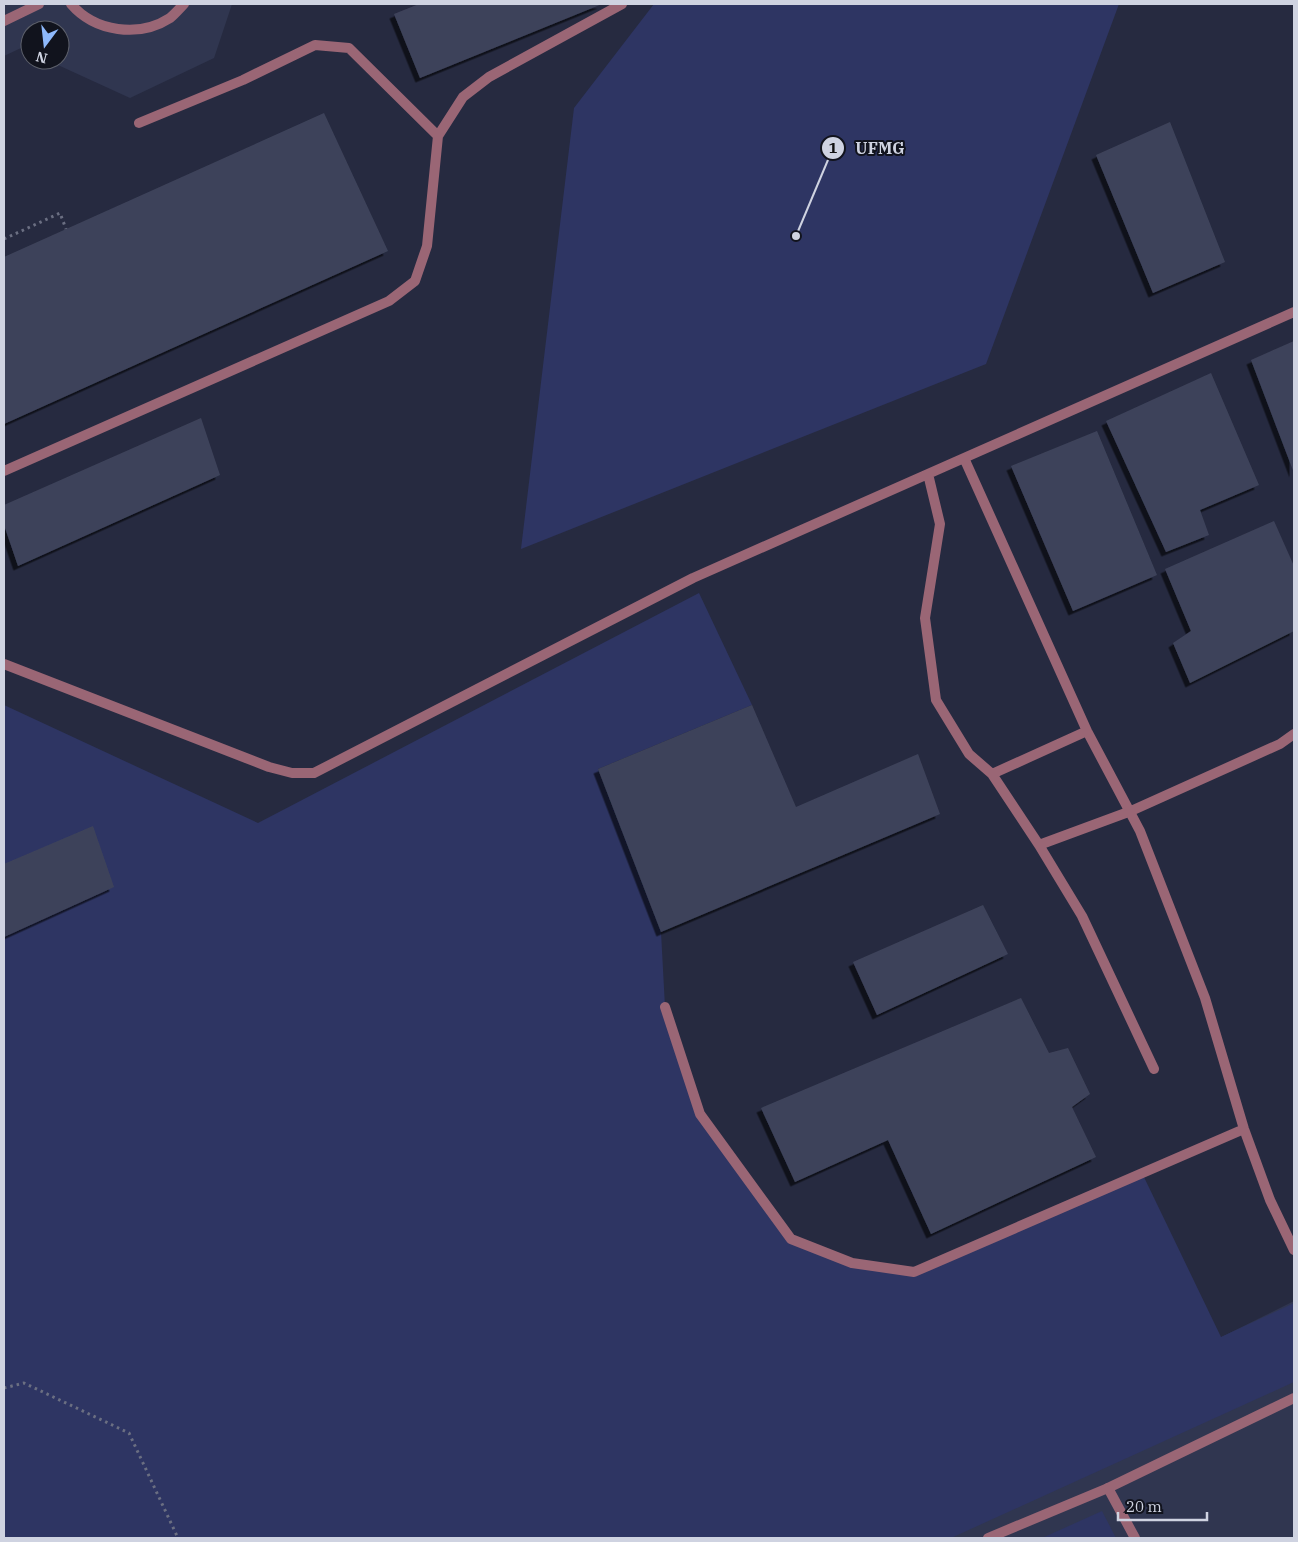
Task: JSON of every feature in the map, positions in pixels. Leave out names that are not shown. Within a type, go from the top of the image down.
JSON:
[{"type":"street","points":[[4,21],[39,4]]},
{"type":"street","points":[[71,4],[78,12],[92,22],[116,30],[146,28],[170,18],[184,4]]},
{"type":"street","points":[[4,471],[389,301],[415,281],[427,246],[438,136],[463,97],[489,77],[622,4]]},
{"type":"street","points":[[139,123],[243,80],[315,44],[349,48],[438,136]]},
{"type":"street","points":[[4,664],[269,767],[292,773],[314,773],[693,578],[1294,312]]},
{"type":"street","points":[[964,458],[1088,731],[1131,811],[1205,998],[1244,1129],[1270,1200],[1294,1250]]},
{"type":"street","points":[[928,474],[940,524],[925,618],[936,700],[969,754],[992,774],[1039,845],[1082,916],[1154,1069]]},
{"type":"street","points":[[992,774],[1088,731]]},
{"type":"street","points":[[1039,845],[1131,811],[1280,744],[1294,734]]},
{"type":"street","points":[[665,1007],[700,1114],[791,1239],[852,1263],[914,1272],[1244,1129]]},
{"type":"street","points":[[988,1538],[1108,1488],[1294,1398]]},
{"type":"street","points":[[1108,1488],[1135,1538]]},
{"type":"path","points":[[4,238],[60,213],[66,229]]},
{"type":"path","points":[[4,1388],[24,1383],[129,1433],[178,1538]]},
{"type":"shaded area","points":[[4,4],[232,4],[214,58],[130,98],[69,70],[70,20],[20,20],[20,48],[4,56]]},
{"type":"shaded area","points":[[654,4],[1119,4],[986,364],[521,549],[574,108]]},
{"type":"shaded area","points":[[699,593],[752,705],[598,769],[661,932],[665,1007],[700,1114],[791,1239],[852,1263],[914,1272],[1142,1173],[1221,1337],[1294,1303],[1294,1382],[951,1538],[4,1538],[4,705],[258,823]]},
{"type":"shaded area","points":[[1294,1301],[1294,1538],[793,1538],[1165,1365]]},
{"type":"shaded area","points":[[1102,1511],[1116,1538],[1042,1538]]},
{"type":"building","points":[[419,4],[602,4],[420,78],[394,14]]},
{"type":"building","points":[[324,113],[388,251],[4,424],[4,257]]},
{"type":"building","points":[[1170,122],[1225,262],[1153,293],[1096,155]]},
{"type":"building","points":[[1294,341],[1294,473],[1251,360]]},
{"type":"building","points":[[1211,373],[1259,485],[1200,510],[1209,535],[1166,552],[1106,421]]},
{"type":"building","points":[[201,418],[220,475],[18,566],[4,525],[4,505]]},
{"type":"building","points":[[1097,431],[1157,575],[1073,611],[1011,466]]},
{"type":"building","points":[[1274,521],[1294,566],[1294,631],[1190,683],[1173,643],[1191,631],[1165,569]]},
{"type":"building","points":[[752,705],[796,807],[918,754],[940,814],[661,932],[598,769]]},
{"type":"building","points":[[93,826],[114,887],[4,937],[4,864]]},
{"type":"building","points":[[983,905],[1008,954],[877,1015],[853,962]]},
{"type":"building","points":[[1021,998],[1049,1053],[1068,1048],[1090,1094],[1072,1107],[1096,1157],[931,1234],[888,1140],[795,1182],[761,1108]]},
{"type":"place","name":"UFMG","points":[[796,236]]}]
